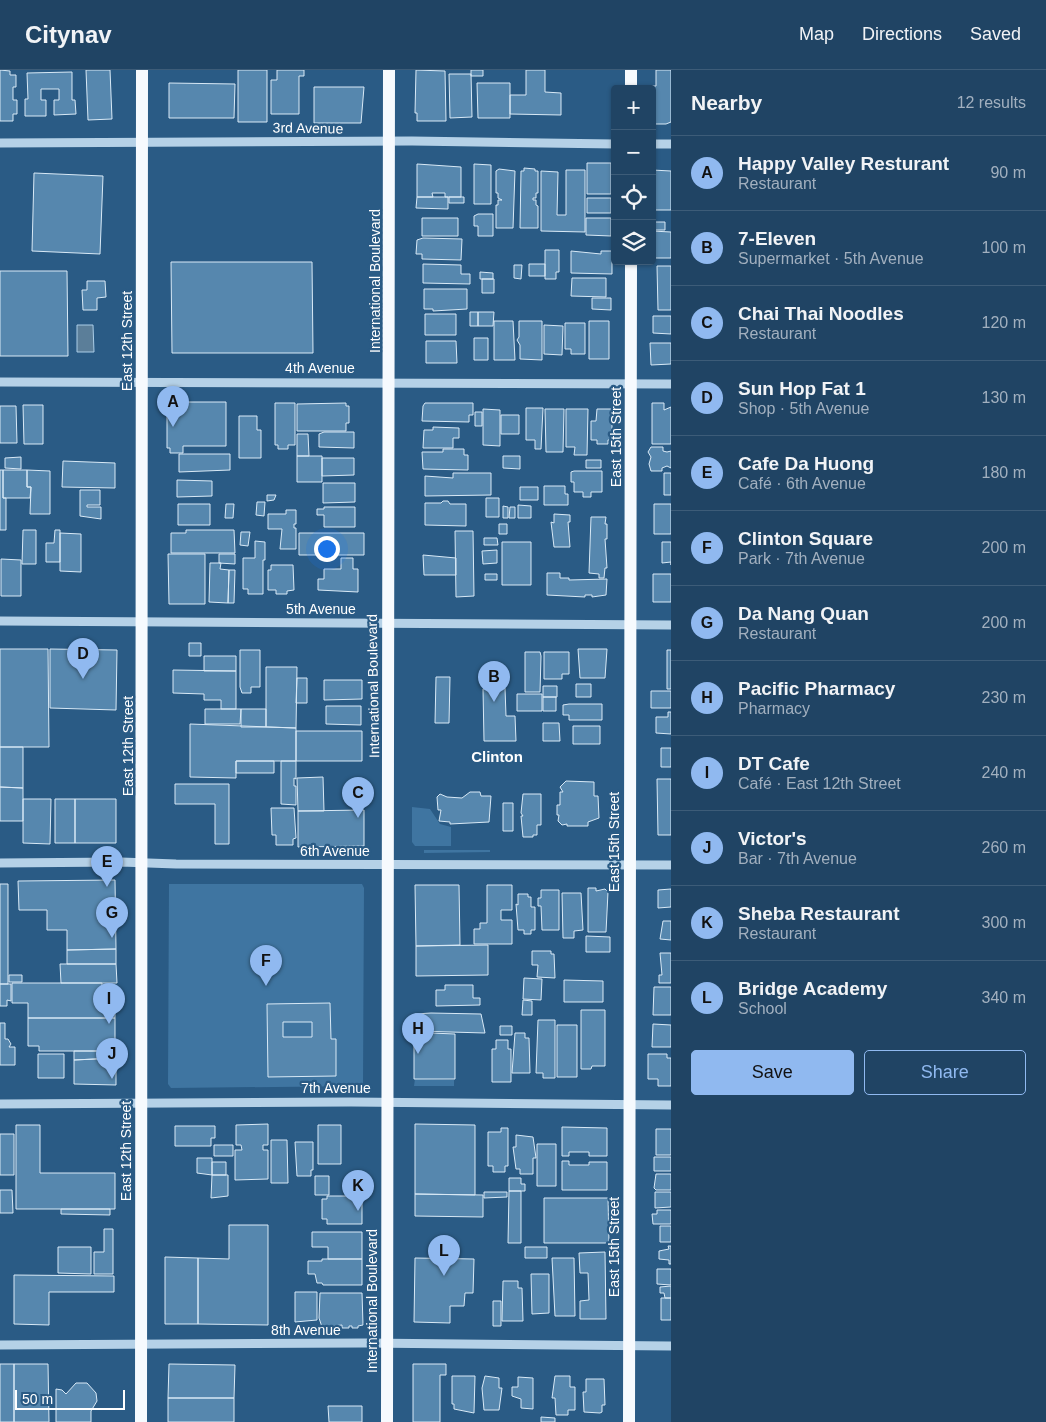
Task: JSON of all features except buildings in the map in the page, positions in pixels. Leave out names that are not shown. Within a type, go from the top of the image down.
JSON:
[{"type":"main road","name":"East 12th Street","points":[[141,1422],[143,863],[142,70]]},
{"type":"main road","name":"International Boulevard","points":[[387,1422],[389,1103],[387,623],[390,382],[389,70]]},
{"type":"main road","points":[[631,70],[631,85]]},
{"type":"main road","name":"East 15th Street","points":[[629,1422],[631,265]]},
{"type":"street","name":"3rd Avenue","points":[[0,143],[143,140],[611,144]]},
{"type":"street","points":[[656,144],[671,144]]},
{"type":"street","name":"4th Avenue","points":[[0,382],[671,384]]},
{"type":"street","name":"5th Avenue","points":[[0,621],[671,625]]},
{"type":"street","name":"6th Avenue","points":[[0,863],[671,865]]},
{"type":"street","name":"7th Avenue","points":[[0,1104],[141,1102],[671,1105]]},
{"type":"street","name":"8th Avenue","points":[[0,1344],[671,1346]]},
{"type":"shaded area","points":[[77,325],[93,325],[94,352],[77,352]]},
{"type":"shaded area","points":[[412,807],[430,809],[440,824],[451,827],[451,846],[415,846],[412,842]]},
{"type":"shaded area","points":[[424,850],[490,850],[490,852],[424,853]]},
{"type":"shaded area","points":[[169,884],[362,884],[364,888],[363,1086],[171,1088],[168,1084]]},
{"type":"shaded area","points":[[415,1079],[454,1080],[454,1086],[414,1086]]},
{"type":"place","name":"Happy Valley Resturant","points":[[173,427]]},
{"type":"place","name":"Sun Hop Fat 1","points":[[83,679]]},
{"type":"place","name":"7-Eleven","points":[[494,702]]},
{"type":"place","name":"Chai Thai Noodles","points":[[358,818]]},
{"type":"place","name":"Cafe Da Huong","points":[[107,887]]},
{"type":"place","name":"Da Nang Quan","points":[[112,938]]},
{"type":"place","name":"Clinton Square","points":[[266,986]]},
{"type":"place","name":"DT Cafe","points":[[109,1024]]},
{"type":"place","name":"Pacific Pharmacy","points":[[418,1054]]},
{"type":"place","name":"Victor's","points":[[112,1079]]},
{"type":"place","name":"Sheba Restaurant","points":[[358,1211]]},
{"type":"place","name":"Bridge Academy","points":[[444,1276]]},
{"type":"district","name":"Clinton","points":[[497,756]]}]
